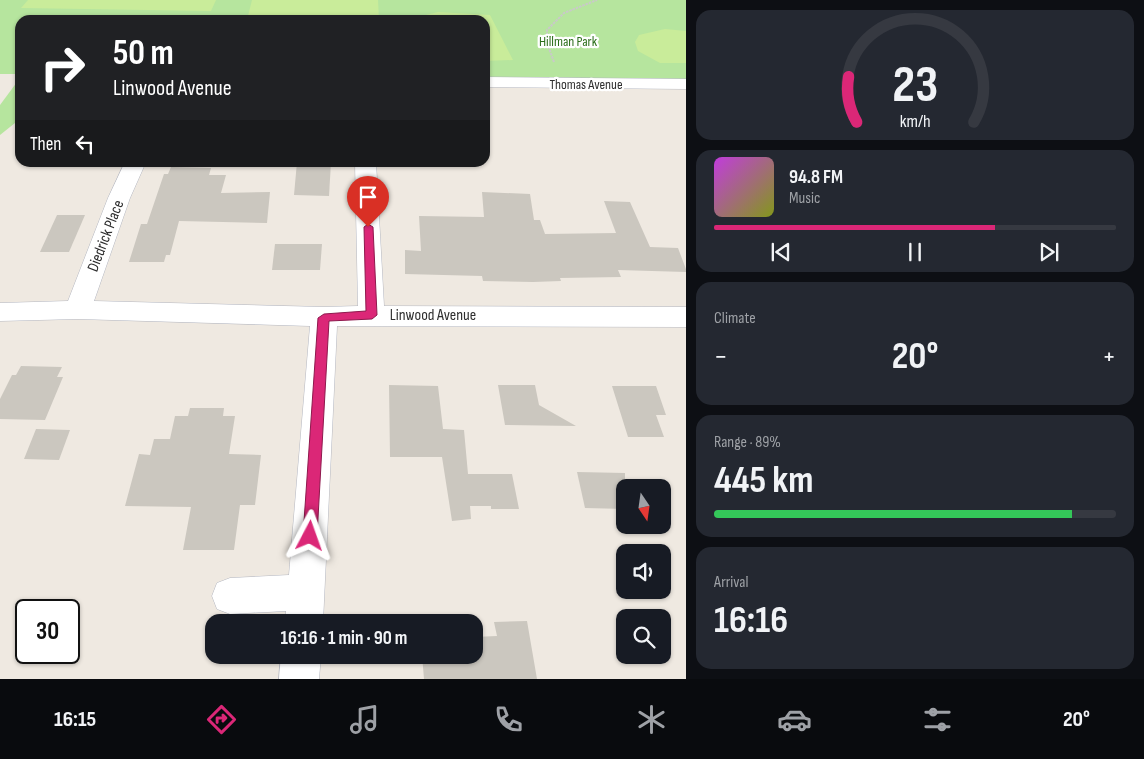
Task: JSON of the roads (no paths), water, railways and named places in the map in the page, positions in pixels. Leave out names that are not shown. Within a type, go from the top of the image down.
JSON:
[{"type":"street","name":"Thomas Avenue","points":[[490,82],[686,84]]},
{"type":"street","name":"Diedrick Place","points":[[78,310],[119,198],[134,167]]},
{"type":"street","points":[[365,167],[372,315]]},
{"type":"street","name":"Linwood Avenue","points":[[0,312],[78,310],[324,318],[372,315],[686,317]]},
{"type":"street","points":[[230,596],[305,607],[324,318]]},
{"type":"street","points":[[299,679],[300,664]]},
{"type":"park label","name":"Hillman Park","points":[[568,41]]}]
